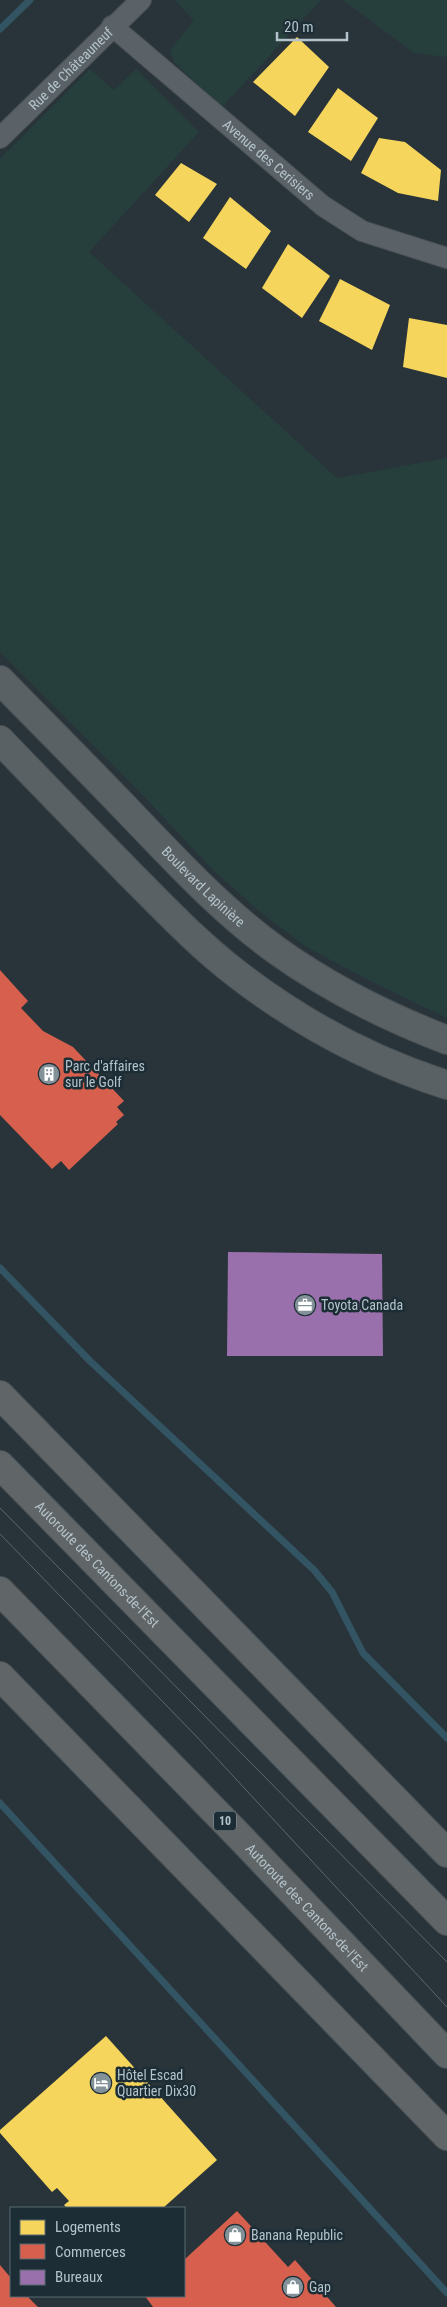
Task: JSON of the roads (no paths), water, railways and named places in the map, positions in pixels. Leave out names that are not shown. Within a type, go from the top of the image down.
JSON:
[{"type":"highway","points":[[0,1395],[447,1853]]},
{"type":"highway","name":"Autoroute des Cantons-de-l'Est","points":[[0,1465],[447,1921]]},
{"type":"highway","name":"Autoroute des Cantons-de-l'Est","points":[[0,1591],[240,1837],[447,2054]]},
{"type":"highway","points":[[0,1676],[447,2136]]},
{"type":"main road","name":"Boulevard Lapinière","points":[[0,680],[202,887],[250,929],[290,960],[354,998],[401,1021],[447,1040]]},
{"type":"main road","points":[[0,740],[185,929],[237,974],[291,1011],[327,1032],[382,1060],[447,1085]]},
{"type":"street","name":"Rue de Châteauneuf","points":[[0,138],[112,26],[141,0]]},
{"type":"street","name":"Avenue des Cerisiers","points":[[112,26],[323,206],[362,231],[447,258]]},
{"type":"waterway","points":[[0,29],[30,0]]},
{"type":"waterway","points":[[0,1268],[90,1361],[314,1570],[332,1592],[363,1653],[447,1738]]},
{"type":"waterway","points":[[0,1803],[447,2293]]},
{"type":"tram line","points":[[0,1508],[447,1962]]},
{"type":"tram line","points":[[0,1534],[197,1737],[447,2007]]},
{"type":"place","name":"Parc d'affaires sur le Golf","points":[[49,1074]]},
{"type":"place","name":"Toyota Canada","points":[[305,1305]]},
{"type":"place","name":"Hôtel Escad Quartier Dix30","points":[[101,2083]]},
{"type":"place","name":"Banana Republic","points":[[235,2235]]},
{"type":"place","name":"Gap","points":[[293,2287]]}]
